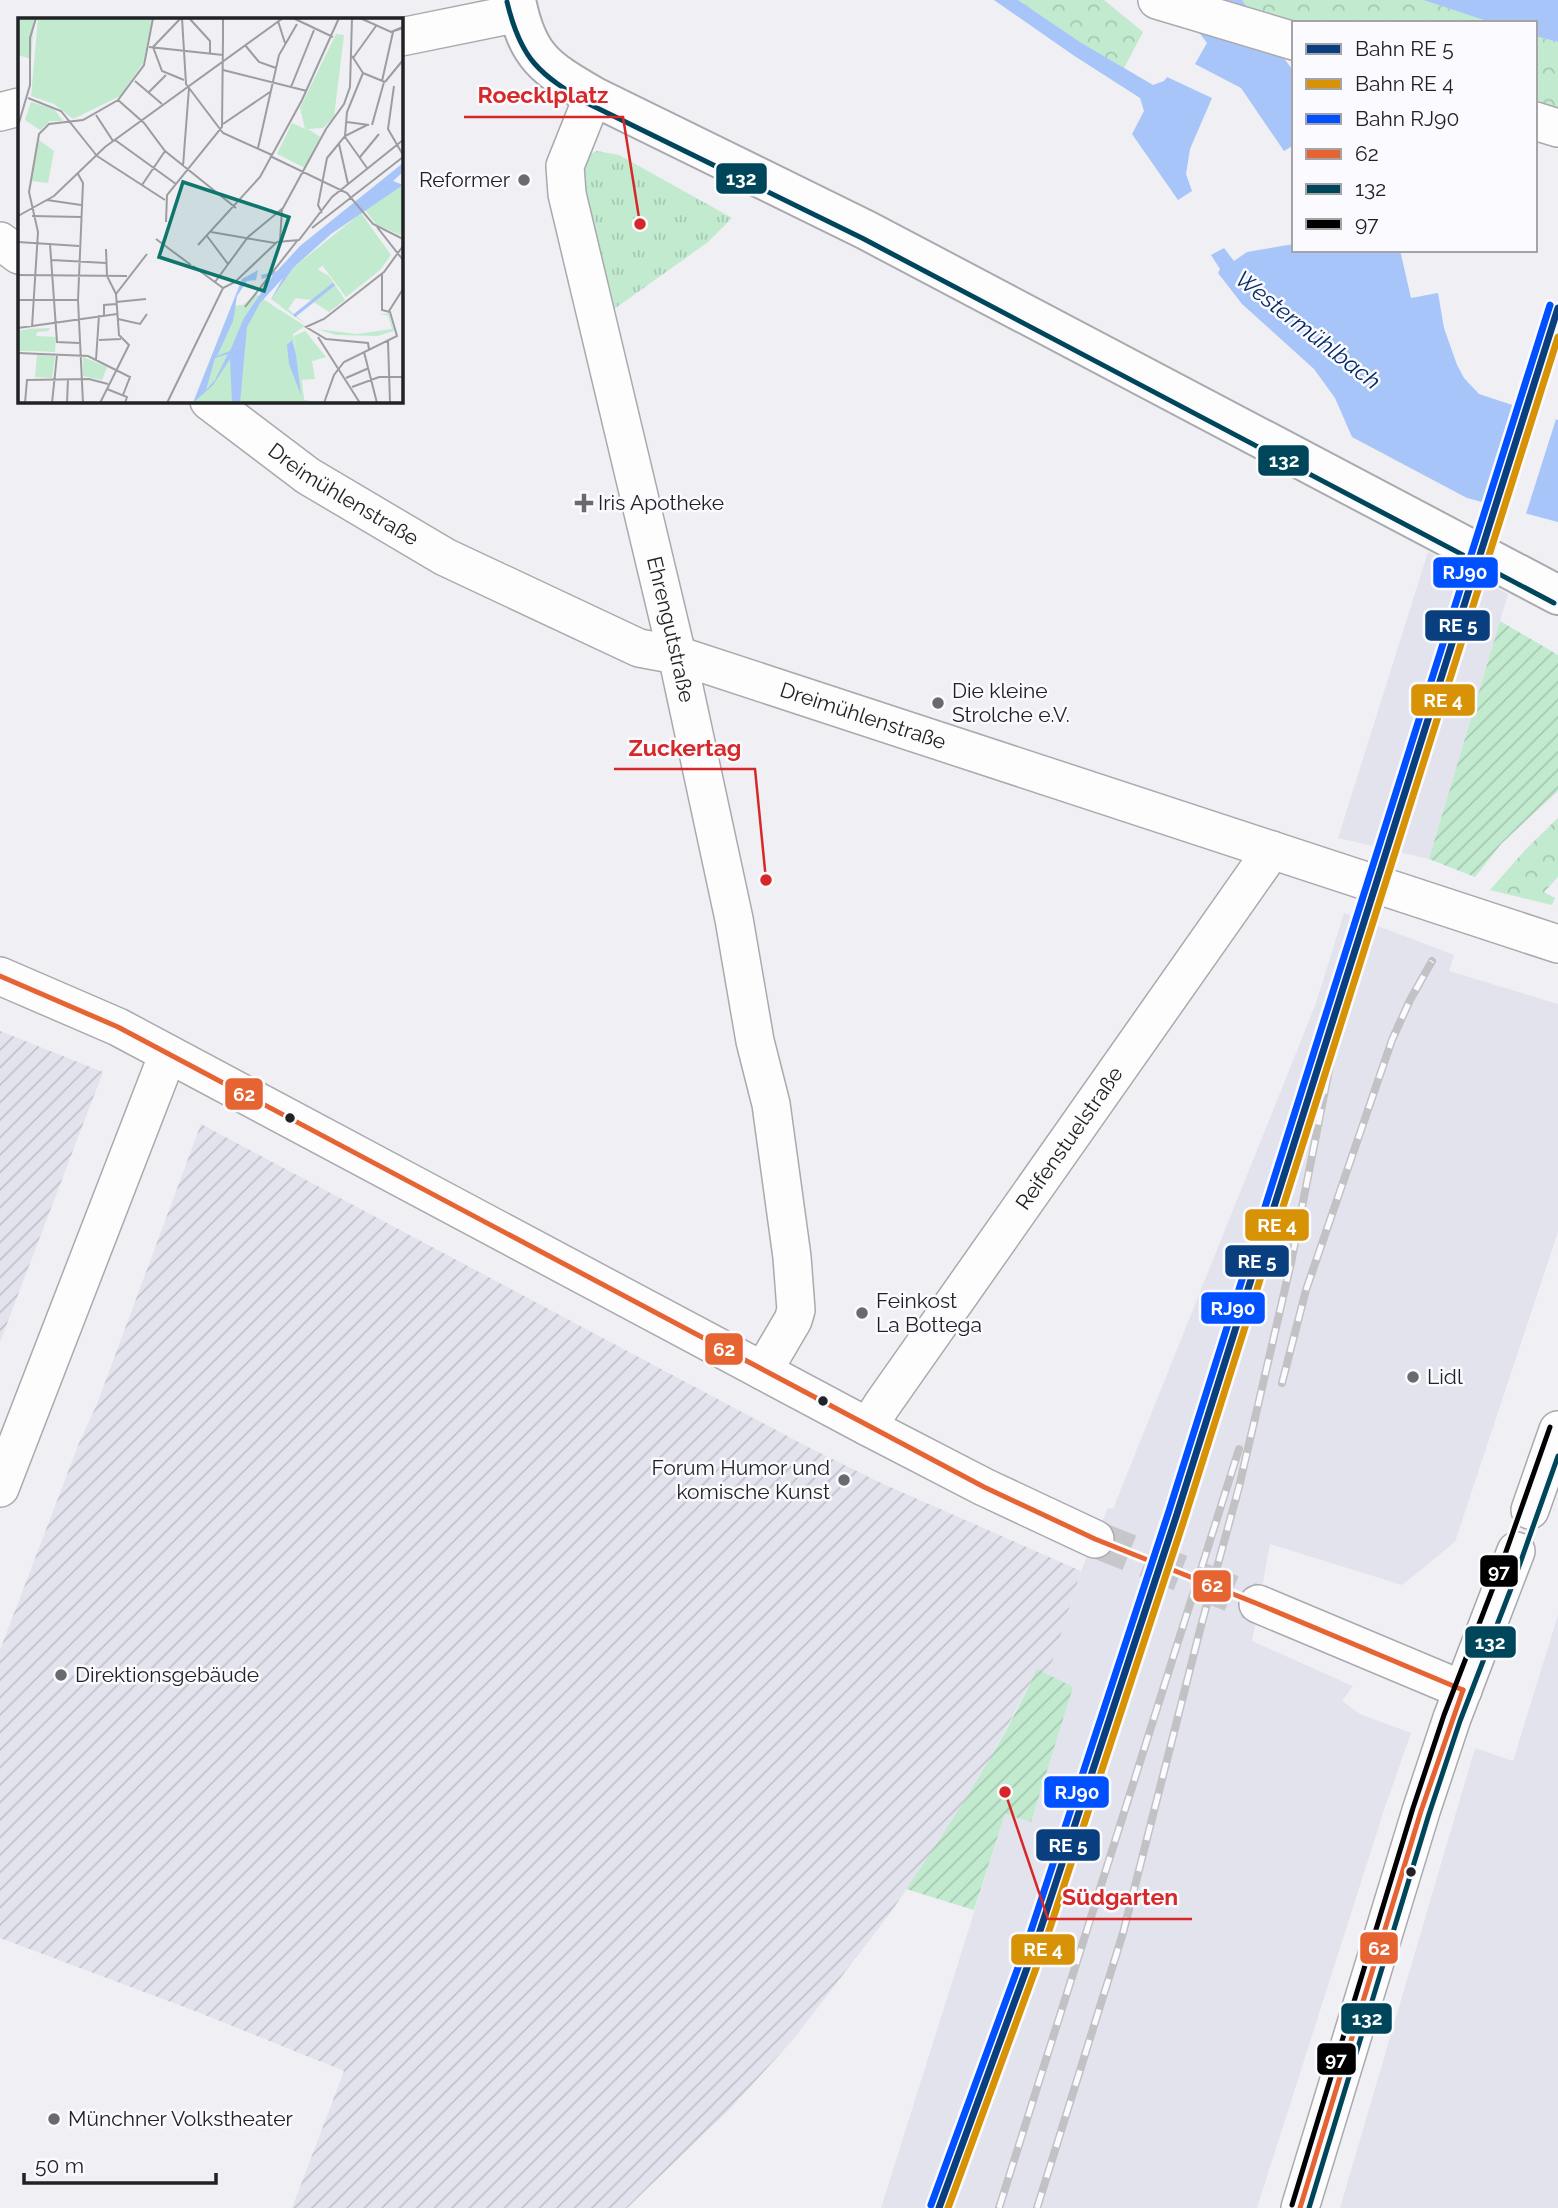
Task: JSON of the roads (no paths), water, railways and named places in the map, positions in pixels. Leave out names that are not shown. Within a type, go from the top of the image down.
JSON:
[{"type":"main road","points":[[518,7],[527,41],[534,52],[559,76],[593,96],[877,236],[1558,595]]},
{"type":"street","points":[[1163,2],[1291,40]]},
{"type":"street","points":[[402,37],[518,7]]},
{"type":"street","name":"Ehrengutstraße","points":[[593,96],[565,166],[567,194],[677,656],[734,919],[755,1041],[771,1104],[792,1258],[795,1315],[763,1371]]},
{"type":"street","points":[[0,111],[18,107]]},
{"type":"street","points":[[1537,122],[1558,128]]},
{"type":"street","points":[[0,241],[18,254]]},
{"type":"street","name":"Dreimühlenstraße","points":[[210,402],[308,476],[445,557],[639,648],[677,656],[1558,944]]},
{"type":"street","name":"Reifenstuelstraße","points":[[868,1427],[1272,850]]},
{"type":"street","points":[[0,976],[90,1014],[168,1054],[984,1488],[1095,1539]]},
{"type":"street","points":[[0,1488],[168,1054]]},
{"type":"street","points":[[1530,1510],[1558,1430]]},
{"type":"street","points":[[1300,2208],[1421,1811],[1516,1551]]},
{"type":"street","points":[[1258,1604],[1463,1690]]},
{"type":"water","points":[[994,0],[1018,0],[1080,42],[1153,85],[1167,77],[1212,98],[1190,149],[1186,174],[1192,191],[1178,200],[1132,134],[1144,111],[1140,98]]},
{"type":"water","points":[[1175,0],[1242,0],[1292,69],[1292,146],[1284,151],[1241,88],[1195,64],[1207,43]]},
{"type":"water","points":[[1423,0],[1558,0],[1558,42],[1537,37],[1537,21],[1487,21]]},
{"type":"water","name":"Westermühlbach","points":[[1292,244],[1292,252],[1400,252],[1411,298],[1438,293],[1444,328],[1457,365],[1464,378],[1479,394],[1558,420],[1558,522],[1467,498],[1352,437],[1335,398],[1314,369],[1242,304],[1218,273],[1220,269],[1211,255],[1224,248],[1234,261],[1247,252]]},
{"type":"tunnel","points":[[1095,1539],[1258,1604]]},
{"type":"railway","points":[[1037,2208],[1123,1933],[1239,1487],[1291,1263],[1339,1019],[1369,907]]},
{"type":"railway","points":[[1282,1383],[1306,1290],[1392,1040],[1432,961]]},
{"type":"railway","points":[[999,2208],[1239,1449]]},
{"type":"rail line","name":"RJ90","points":[[931,2205],[1027,1943],[1168,1514],[1550,305]]},
{"type":"place","name":"Reformer","points":[[524,180]]},
{"type":"place","name":"Roecklplatz","points":[[640,224]]},
{"type":"place","name":"Iris Apotheke","points":[[584,503]]},
{"type":"place","name":"Die kleine Strolche e.V.","points":[[938,703]]},
{"type":"place","name":"Zuckertag","points":[[766,880]]},
{"type":"place","name":"Feinkost La Bottega","points":[[862,1313]]},
{"type":"place","name":"Lidl","points":[[1413,1377]]},
{"type":"place","name":"Forum Humor und komische Kunst","points":[[844,1480]]},
{"type":"place","name":"Direktionsgebäude","points":[[61,1675]]},
{"type":"place","name":"Südgarten","points":[[1005,1792]]},
{"type":"place","name":"Münchner Volkstheater","points":[[54,2119]]}]
